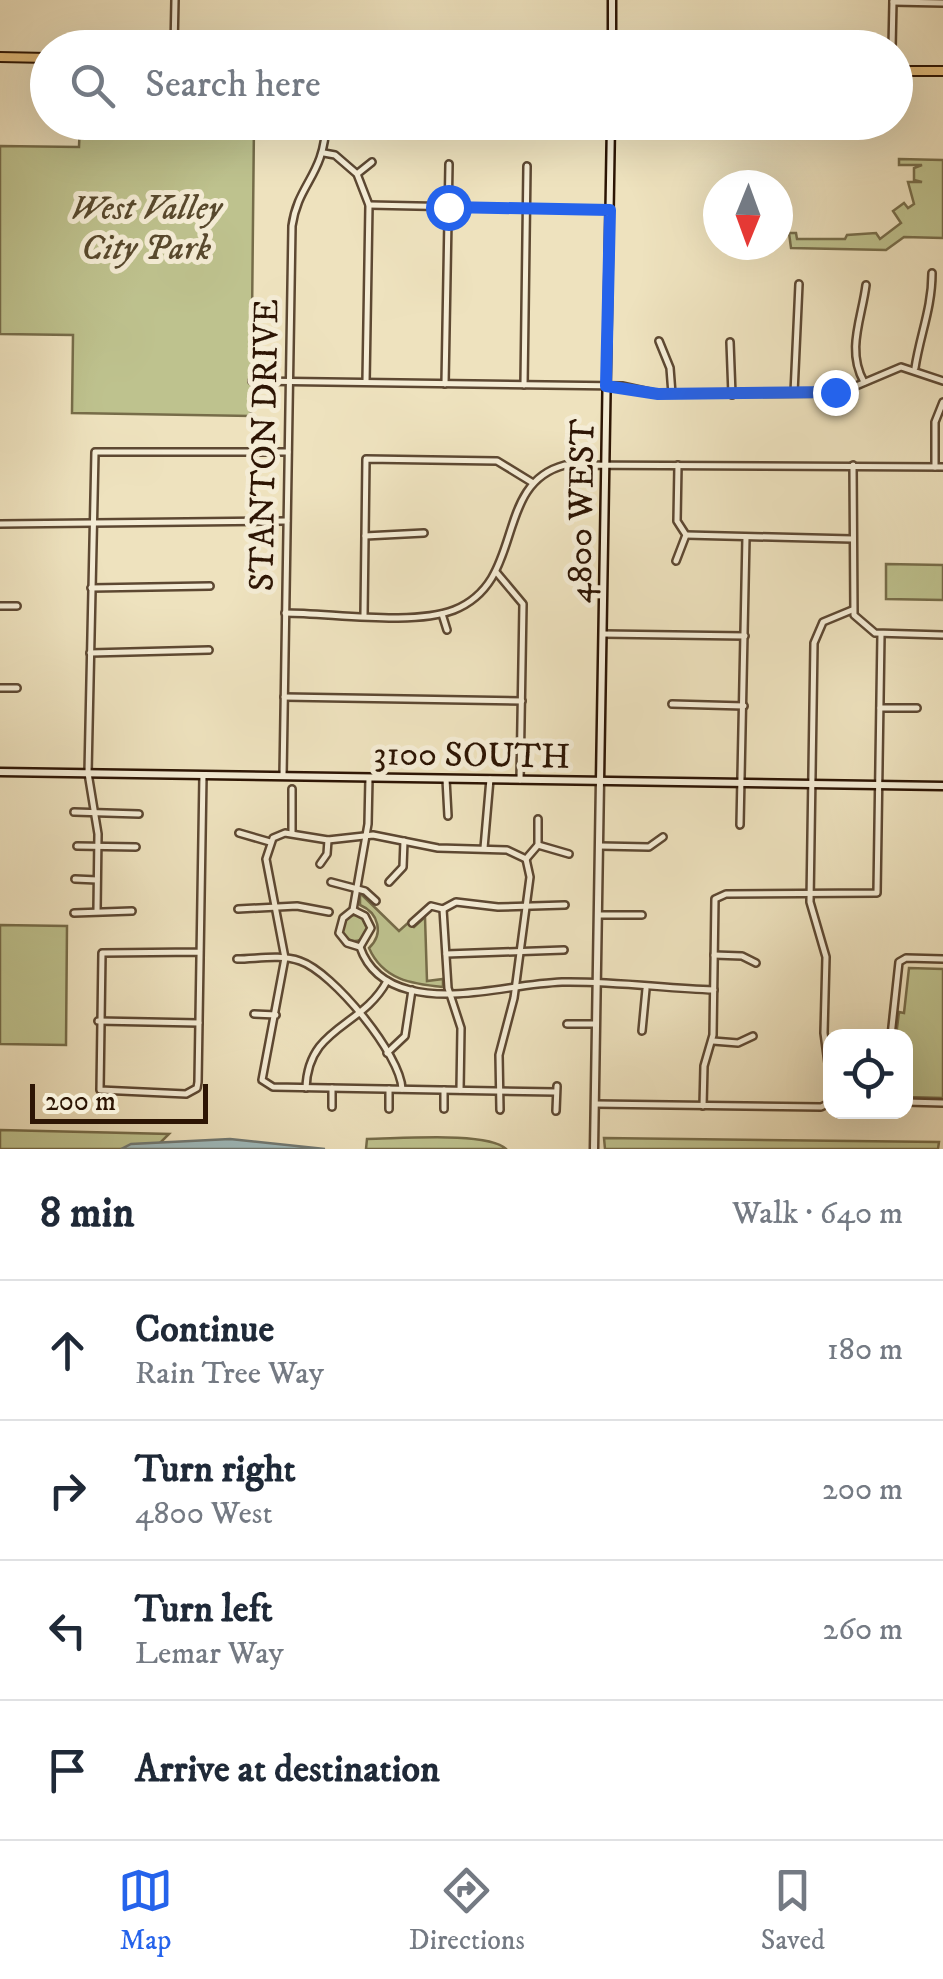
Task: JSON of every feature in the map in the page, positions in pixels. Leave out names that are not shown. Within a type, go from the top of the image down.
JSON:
[{"type":"main road","points":[[612,0],[612,30]]},
{"type":"main road","points":[[0,57],[30,58]]},
{"type":"main road","points":[[913,71],[943,72]]},
{"type":"main road","name":"4800 WEST","points":[[594,1149],[611,140]]},
{"type":"main road","name":"3100 SOUTH","points":[[0,772],[943,786]]},
{"type":"street","points":[[174,30],[175,0]]},
{"type":"street","points":[[892,30],[893,1],[943,3]]},
{"type":"street","name":"STANTON DRIVE","points":[[283,776],[286,382],[292,220],[324,153],[325,140]]},
{"type":"street","points":[[324,153],[357,174],[369,206],[366,382]]},
{"type":"street","points":[[357,174],[372,162]]},
{"type":"street","points":[[445,384],[449,164]]},
{"type":"street","points":[[524,385],[527,166]]},
{"type":"street","points":[[369,206],[610,210]]},
{"type":"street","points":[[915,368],[932,303],[932,274]]},
{"type":"street","points":[[794,393],[800,284]]},
{"type":"street","points":[[864,382],[856,366],[855,345],[866,284]]},
{"type":"street","points":[[659,341],[670,368],[672,394]]},
{"type":"street","points":[[730,342],[732,395]]},
{"type":"street","points":[[252,381],[606,386],[672,394],[732,395],[835,392],[890,369],[915,368],[943,382]]},
{"type":"street","points":[[934,467],[935,422],[943,402]]},
{"type":"street","points":[[97,910],[98,847],[88,774],[95,452],[288,452]]},
{"type":"street","points":[[364,614],[366,459],[497,462],[533,483]]},
{"type":"street","points":[[286,613],[442,613],[471,600],[496,573],[520,501],[533,483],[565,465],[943,467]]},
{"type":"street","points":[[678,465],[677,521],[686,536]]},
{"type":"street","points":[[853,465],[852,610],[865,628],[881,634],[943,635]]},
{"type":"street","points":[[0,524],[287,521]]},
{"type":"street","points":[[365,536],[424,533]]},
{"type":"street","points":[[686,536],[852,539]]},
{"type":"street","points":[[676,561],[686,536]]},
{"type":"street","points":[[740,826],[746,537]]},
{"type":"street","points":[[496,573],[523,604],[520,780]]},
{"type":"street","points":[[92,588],[210,586]]},
{"type":"street","points":[[0,606],[17,606]]},
{"type":"street","points":[[824,1029],[826,957],[811,916],[810,895],[815,634],[828,618],[852,610]]},
{"type":"street","points":[[442,613],[446,630]]},
{"type":"street","points":[[603,634],[745,636]]},
{"type":"street","points":[[703,1106],[704,1066],[713,1041],[715,898],[726,894],[877,893],[881,634]]},
{"type":"street","points":[[90,652],[209,650]]},
{"type":"street","points":[[0,688],[16,688]]},
{"type":"street","points":[[284,697],[522,701]]},
{"type":"street","points":[[672,704],[744,706]]},
{"type":"street","points":[[880,708],[917,708]]},
{"type":"street","points":[[200,952],[102,953],[98,1021],[100,1090],[196,1092],[199,1023],[203,775]]},
{"type":"street","points":[[353,910],[366,836],[369,778]]},
{"type":"street","points":[[446,779],[448,816]]},
{"type":"street","points":[[484,848],[490,779]]},
{"type":"street","points":[[292,789],[292,834]]},
{"type":"street","points":[[74,812],[139,814]]},
{"type":"street","points":[[526,859],[538,845],[538,819]]},
{"type":"street","points":[[239,833],[270,842]]},
{"type":"street","points":[[500,1110],[500,1091],[499,1053],[515,985],[530,870],[526,859],[513,850],[438,848],[366,836],[328,840],[280,834],[270,842],[266,865],[284,958],[262,1080],[270,1087],[500,1091],[556,1089],[556,1111]]},
{"type":"street","points":[[600,846],[648,847],[663,837]]},
{"type":"street","points":[[320,864],[326,857],[328,840]]},
{"type":"street","points":[[389,882],[403,867],[404,841]]},
{"type":"street","points":[[538,845],[569,854]]},
{"type":"street","points":[[77,846],[136,847]]},
{"type":"street","points":[[75,879],[98,880]]},
{"type":"street","points":[[331,882],[354,888],[376,901]]},
{"type":"street","points":[[443,910],[456,902],[498,907],[565,905]]},
{"type":"street","points":[[238,908],[303,906],[329,912]]},
{"type":"street","points":[[412,923],[432,906],[443,910]]},
{"type":"street","points":[[74,913],[132,910]]},
{"type":"street","points":[[353,910],[342,918],[339,933],[347,944],[360,947],[370,966],[387,981],[412,990],[449,994],[515,985],[597,982],[646,989],[714,990]]},
{"type":"street","points":[[353,910],[365,916],[371,928],[360,947]]},
{"type":"street","points":[[443,910],[449,994],[460,1028],[460,1090]]},
{"type":"street","points":[[598,914],[642,915]]},
{"type":"street","points":[[891,1029],[899,962],[943,958],[943,945]]},
{"type":"street","points":[[446,954],[564,950]]},
{"type":"street","points":[[714,955],[742,956],[756,963]]},
{"type":"street","points":[[236,959],[284,958],[323,974],[387,1053],[400,1073],[402,1090]]},
{"type":"street","points":[[306,1088],[314,1052],[358,1014],[387,981]]},
{"type":"street","points":[[642,1031],[646,989]]},
{"type":"street","points":[[387,1053],[405,1036],[412,990]]},
{"type":"street","points":[[254,1014],[276,1015]]},
{"type":"street","points":[[98,1021],[199,1023]]},
{"type":"street","points":[[567,1024],[596,1024]]},
{"type":"street","points":[[713,1041],[738,1042],[753,1036]]},
{"type":"street","points":[[332,1088],[332,1108]]},
{"type":"street","points":[[388,1108],[389,1089]]},
{"type":"street","points":[[444,1090],[444,1110]]},
{"type":"street","points":[[913,1102],[943,1103]]},
{"type":"street","points":[[595,1104],[823,1105]]},
{"type":"green space","name":"West Valley City Park","points":[[79,140],[254,140],[251,416],[72,413],[73,335],[0,334],[0,146],[79,147]]},
{"type":"green space","points":[[899,159],[943,160],[943,238],[904,237],[886,250],[793,248],[793,233],[797,239],[845,239],[847,235],[876,233],[880,239],[901,223],[893,211],[904,203],[908,208],[914,204],[908,182],[922,182],[914,180],[914,168],[922,165],[899,165]]},
{"type":"green space","points":[[886,564],[943,565],[943,600],[886,599]]},
{"type":"green space","points":[[360,893],[399,931],[409,922],[414,927],[425,917],[427,981],[443,979],[443,987],[410,982],[382,967],[369,948],[377,936],[377,924],[372,913],[360,905]]},
{"type":"green space","points":[[355,915],[364,919],[368,928],[364,937],[355,941],[346,937],[342,928],[346,919]]},
{"type":"green space","points":[[0,925],[67,926],[66,1045],[0,1044]]},
{"type":"green space","points":[[909,968],[943,969],[943,1098],[913,1097],[913,1029],[897,1029],[899,1012],[904,1013]]},
{"type":"green space","points":[[0,1130],[169,1134],[154,1149],[0,1149]]},
{"type":"green space","points":[[462,1138],[496,1143],[506,1149],[366,1149],[367,1139]]},
{"type":"green space","points":[[604,1138],[939,1142],[938,1149],[605,1149]]},
{"type":"water","points":[[230,1139],[325,1149],[121,1149],[131,1144]]},
{"type":"route","points":[[448,207],[610,210],[606,386],[658,394],[835,392]]}]
